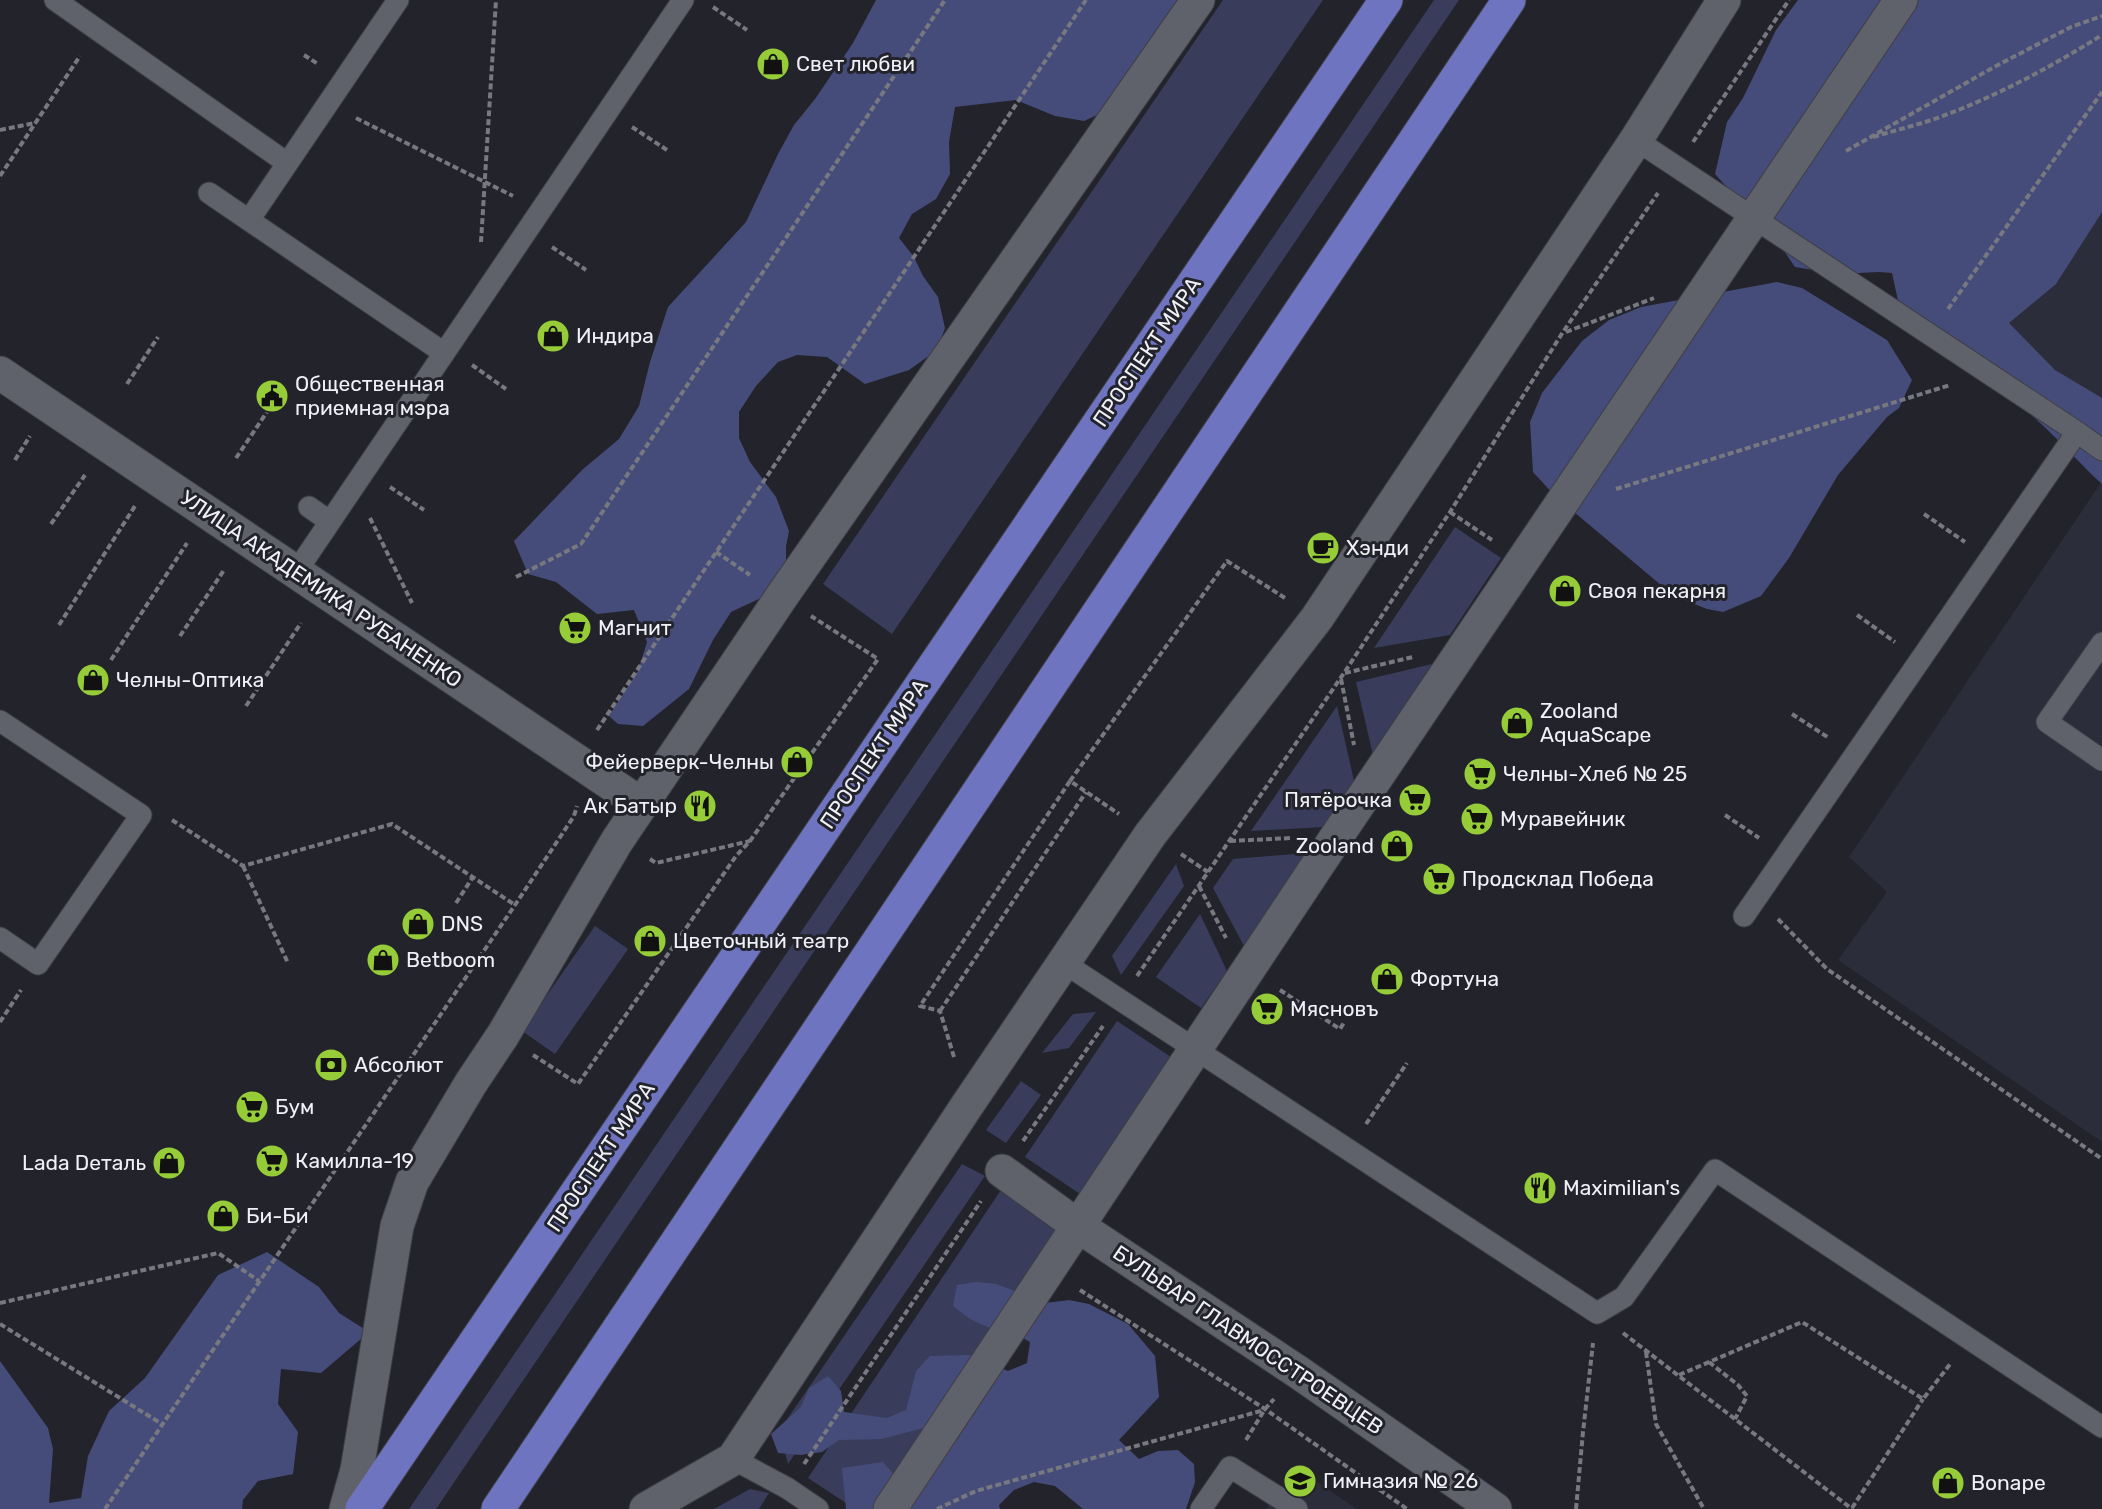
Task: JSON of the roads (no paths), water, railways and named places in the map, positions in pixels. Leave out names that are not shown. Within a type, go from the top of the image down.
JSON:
[{"type":"main road","name":"ПРОСПЕКТ МИРА","points":[[362,1509],[1386,0]]},
{"type":"main road","points":[[498,1509],[1509,0]]},
{"type":"street","points":[[346,1509],[357,1470],[397,1226],[412,1182],[641,804],[782,596],[1198,0]]},
{"type":"street","points":[[646,1509],[733,1459],[961,1113],[1150,835],[1317,618],[1636,140],[1724,0]]},
{"type":"street","points":[[890,1509],[1336,836],[1901,0]]},
{"type":"street","name":"УЛИЦА АКАДЕМИКА РУБАНЕНКО","points":[[0,373],[641,804]]},
{"type":"street","name":"БУЛЬВАР ГЛАВМОССТРОЕВЦЕВ","points":[[1002,1171],[1078,1226],[1298,1371],[1496,1509]]},
{"type":"lane","points":[[55,0],[287,163]]},
{"type":"lane","points":[[249,220],[398,0]]},
{"type":"lane","points":[[296,572],[683,0]]},
{"type":"lane","points":[[1636,140],[2102,450]]},
{"type":"lane","points":[[209,193],[446,350]]},
{"type":"lane","points":[[1744,916],[2077,432]]},
{"type":"lane","points":[[309,507],[329,521]]},
{"type":"lane","points":[[2102,643],[2047,722],[2102,760]]},
{"type":"lane","points":[[0,721],[141,815],[38,964],[0,938]]},
{"type":"lane","points":[[1064,963],[1120,1002],[1597,1313],[1624,1297],[1715,1170],[2102,1427]]},
{"type":"lane","points":[[733,1459],[787,1488],[818,1509]]},
{"type":"lane","points":[[1202,1509],[1230,1467],[1297,1509]]},
{"type":"place","name":"Свет любви","points":[[773,64]]},
{"type":"place","name":"Индира","points":[[553,336]]},
{"type":"place","name":"Общественная приемная мэра","points":[[272,396]]},
{"type":"place","name":"Хэнди","points":[[1323,548]]},
{"type":"place","name":"Своя пекарня","points":[[1565,591]]},
{"type":"place","name":"Магнит","points":[[575,628]]},
{"type":"place","name":"Челны-Оптика","points":[[93,680]]},
{"type":"place","name":"Zooland AquaScape","points":[[1517,723]]},
{"type":"place","name":"Фейерверк-Челны","points":[[797,762]]},
{"type":"place","name":"Челны-Хлеб № 25","points":[[1480,774]]},
{"type":"place","name":"Пятёрочка","points":[[1415,800]]},
{"type":"place","name":"Ак Батыр","points":[[700,806]]},
{"type":"place","name":"Муравейник","points":[[1477,819]]},
{"type":"place","name":"Zooland","points":[[1397,846]]},
{"type":"place","name":"Продсклад Победа","points":[[1439,879]]},
{"type":"place","name":"DNS","points":[[418,924]]},
{"type":"place","name":"Цветочный театр","points":[[650,941]]},
{"type":"place","name":"Betboom","points":[[383,960]]},
{"type":"place","name":"Фортуна","points":[[1387,979]]},
{"type":"place","name":"Мясновъ","points":[[1267,1009]]},
{"type":"place","name":"Абсолют","points":[[331,1065]]},
{"type":"place","name":"Бум","points":[[252,1107]]},
{"type":"place","name":"Камилла-19","points":[[272,1161]]},
{"type":"place","name":"Lada Dеталь","points":[[169,1163]]},
{"type":"place","name":"Maximilian's","points":[[1540,1188]]},
{"type":"place","name":"Би-Би","points":[[223,1216]]},
{"type":"place","name":"Гимназия № 26","points":[[1300,1481]]},
{"type":"place","name":"Bonape","points":[[1948,1483]]}]
